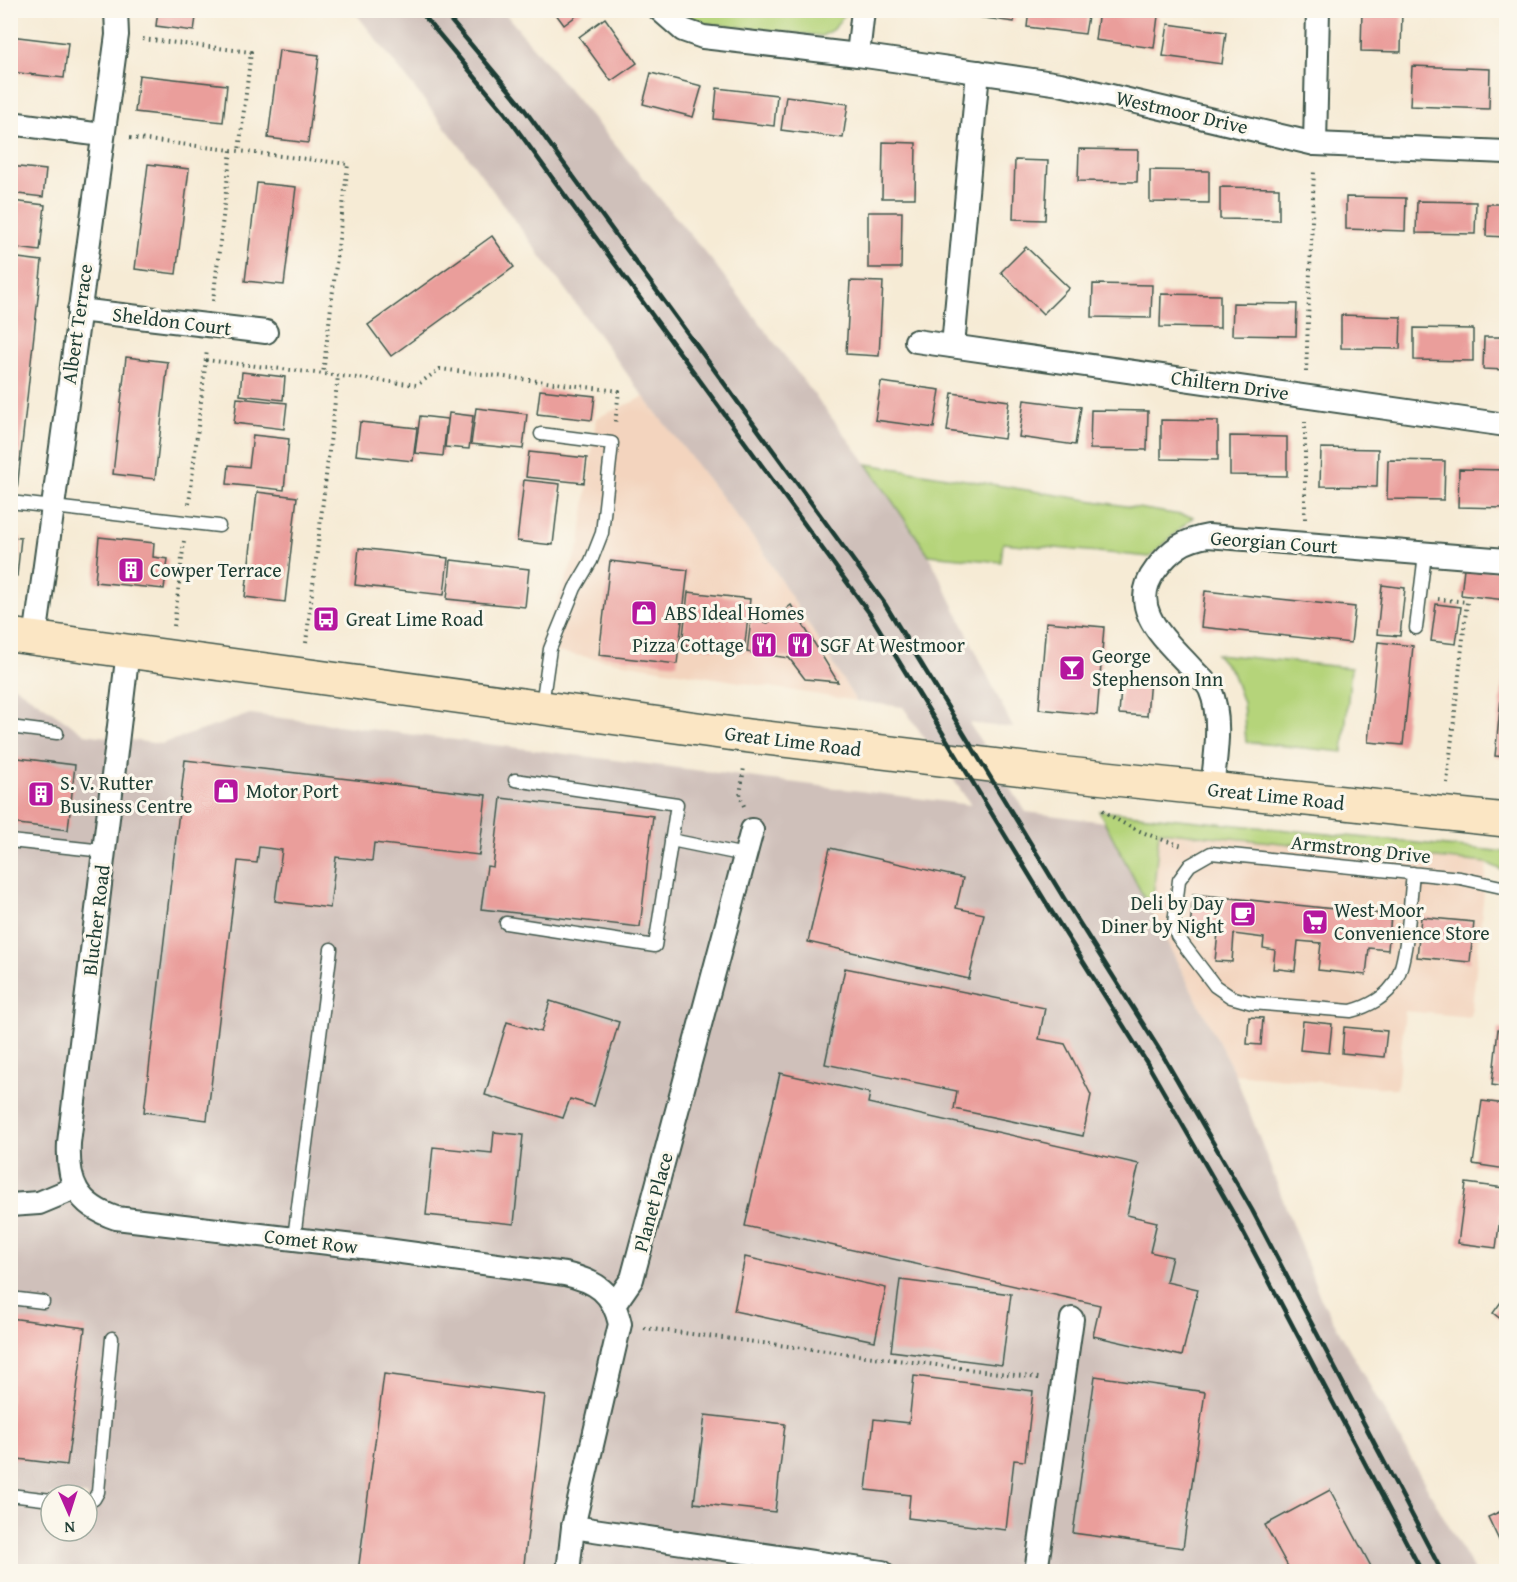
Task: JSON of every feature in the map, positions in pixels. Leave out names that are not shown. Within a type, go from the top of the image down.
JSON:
[{"type":"main road","name":"Great Lime Road","points":[[23,637],[749,736],[1058,773],[1506,820]]},
{"type":"street","name":"Albert Terrace","points":[[23,637],[52,507],[117,35],[116,10]]},
{"type":"street","name":"Westmoor Drive","points":[[660,10],[683,30],[703,37],[858,55],[1060,84],[1315,144],[1506,152]]},
{"type":"street","points":[[858,55],[863,10]]},
{"type":"street","points":[[1315,144],[1318,10]]},
{"type":"street","points":[[953,346],[978,72]]},
{"type":"street","points":[[10,123],[102,135]]},
{"type":"street","name":"Sheldon Court","points":[[79,310],[266,332]]},
{"type":"street","name":"Chiltern Drive","points":[[916,341],[1506,425]]},
{"type":"street","name":"Georgian Court","points":[[1212,789],[1217,728],[1214,703],[1209,687],[1153,624],[1145,610],[1146,588],[1151,574],[1182,543],[1193,538],[1208,536],[1506,561]]},
{"type":"street","name":"Blucher Road","points":[[75,1188],[68,1160],[69,1143],[128,651]]},
{"type":"street","name":"Planet Place","points":[[568,1572],[573,1527],[617,1315],[632,1279],[752,830]]},
{"type":"street","points":[[10,1205],[39,1203],[75,1188]]},
{"type":"street","name":"Comet Row","points":[[75,1188],[91,1207],[116,1218],[294,1238],[584,1278],[607,1294],[617,1315]]},
{"type":"street","points":[[1036,1572],[1072,1319]]},
{"type":"street","points":[[573,1527],[882,1572]]},
{"type":"lane","points":[[541,435],[612,443],[602,532],[591,561],[575,588],[550,649],[542,709]]},
{"type":"lane","points":[[10,502],[219,526]]},
{"type":"lane","points":[[1416,628],[1425,554]]},
{"type":"lane","points":[[10,726],[57,733]]},
{"type":"lane","points":[[506,923],[655,946],[677,804],[515,780]]},
{"type":"lane","points":[[671,840],[745,855]]},
{"type":"lane","points":[[10,841],[104,851]]},
{"type":"lane","points":[[1211,853],[1190,865],[1179,880],[1174,924],[1178,936],[1215,986],[1231,997],[1252,1003],[1351,1011],[1365,1007],[1383,996],[1396,982],[1402,965],[1413,873]]},
{"type":"lane","name":"Armstrong Drive","points":[[1211,853],[1460,878],[1506,888]]},
{"type":"lane","points":[[294,1238],[332,949]]},
{"type":"lane","points":[[10,1298],[43,1302]]},
{"type":"lane","points":[[99,1484],[112,1338]]},
{"type":"lane","points":[[10,1495],[39,1499]]},
{"type":"path","points":[[117,35],[251,52],[239,151]]},
{"type":"path","points":[[102,135],[348,164],[323,374]]},
{"type":"path","points":[[1305,544],[1306,396],[1315,144]]},
{"type":"path","points":[[170,656],[231,150]]},
{"type":"path","points":[[206,360],[417,385],[440,369],[619,391],[612,443]]},
{"type":"path","points":[[303,675],[338,376]]},
{"type":"path","points":[[1420,596],[1467,602],[1443,813]]},
{"type":"path","points":[[749,736],[740,796],[752,830]]},
{"type":"path","points":[[1094,803],[1112,818],[1165,841],[1211,853]]},
{"type":"path","points":[[617,1315],[1063,1381]]},
{"type":"shaded area","points":[[354,11],[503,11],[713,262],[867,464],[929,555],[1013,728],[969,723],[1026,812],[1105,822],[1235,1074],[1320,1297],[1474,1571],[11,1571],[10,683],[85,734],[161,744],[250,714],[971,805],[903,707],[856,701],[761,548],[644,397],[463,150]]},
{"type":"shaded area","points":[[644,397],[761,548],[856,701],[538,649],[580,544],[596,418]]},
{"type":"shaded area","points":[[1159,830],[1487,863],[1471,1017],[1405,1011],[1397,1089],[1235,1074],[1152,913]]},
{"type":"green space","points":[[679,11],[846,11],[835,28],[822,36],[700,23]]},
{"type":"green space","points":[[867,464],[1193,517],[1150,557],[1003,543],[1001,562],[929,555]]},
{"type":"green space","points":[[1216,654],[1351,668],[1343,752],[1246,742],[1243,703],[1232,672]]},
{"type":"green space","points":[[1099,811],[1506,852],[1506,872],[1487,863],[1159,831],[1152,913]]},
{"type":"building","points":[[158,10],[197,10],[194,31],[156,26]]},
{"type":"building","points":[[553,10],[584,10],[564,25]]},
{"type":"building","points":[[955,10],[1015,10],[1014,22],[955,14]]},
{"type":"building","points":[[1029,10],[1089,10],[1085,34],[1027,27]]},
{"type":"building","points":[[1099,10],[1119,10],[1158,16],[1154,48],[1095,40]]},
{"type":"building","points":[[1362,10],[1402,10],[1401,52],[1361,51]]},
{"type":"building","points":[[605,18],[637,63],[611,81],[579,37]]},
{"type":"building","points":[[1168,24],[1226,32],[1222,64],[1163,56]]},
{"type":"building","points":[[10,36],[68,43],[64,78],[10,72]]},
{"type":"building","points":[[279,50],[319,55],[308,143],[268,138]]},
{"type":"building","points":[[1412,66],[1490,69],[1489,109],[1410,106]]},
{"type":"building","points":[[651,73],[702,86],[693,117],[643,104]]},
{"type":"building","points":[[139,75],[227,85],[223,122],[135,112]]},
{"type":"building","points":[[717,88],[777,95],[774,126],[714,119]]},
{"type":"building","points":[[786,96],[848,104],[843,138],[781,130]]},
{"type":"building","points":[[883,142],[916,143],[915,198],[882,198]]},
{"type":"building","points":[[1079,149],[1138,150],[1137,182],[1078,181]]},
{"type":"building","points":[[1015,160],[1048,161],[1045,220],[1013,219]]},
{"type":"building","points":[[148,164],[189,169],[176,274],[135,269]]},
{"type":"building","points":[[10,166],[46,170],[43,197],[10,193]]},
{"type":"building","points":[[1150,170],[1209,171],[1209,203],[1150,202]]},
{"type":"building","points":[[257,183],[296,187],[284,285],[245,281]]},
{"type":"building","points":[[1220,187],[1279,188],[1279,220],[1220,219]]},
{"type":"building","points":[[1346,197],[1406,198],[1405,231],[1346,229]]},
{"type":"building","points":[[12,201],[45,205],[40,251],[10,247]]},
{"type":"building","points":[[1417,201],[1476,202],[1475,234],[1416,233]]},
{"type":"building","points":[[1487,204],[1506,204],[1506,237],[1486,236]]},
{"type":"building","points":[[868,212],[902,212],[901,268],[868,268]]},
{"type":"building","points":[[492,236],[514,267],[391,356],[368,325]]},
{"type":"building","points":[[1026,247],[1069,288],[1043,314],[1001,272]]},
{"type":"building","points":[[10,257],[42,261],[17,490],[10,490]]},
{"type":"building","points":[[850,281],[883,282],[879,356],[846,354]]},
{"type":"building","points":[[1093,284],[1152,285],[1151,318],[1092,317]]},
{"type":"building","points":[[1161,294],[1220,295],[1220,328],[1160,327]]},
{"type":"building","points":[[1233,303],[1297,304],[1296,336],[1232,335]]},
{"type":"building","points":[[1341,315],[1401,317],[1400,349],[1341,348]]},
{"type":"building","points":[[1414,328],[1473,329],[1473,361],[1414,360]]},
{"type":"building","points":[[1484,337],[1506,337],[1506,370],[1483,369]]},
{"type":"building","points":[[126,357],[168,362],[155,479],[113,474]]},
{"type":"building","points":[[242,372],[285,377],[283,400],[240,395]]},
{"type":"building","points":[[881,382],[940,390],[934,428],[875,420]]},
{"type":"building","points":[[540,390],[595,396],[592,420],[537,414]]},
{"type":"building","points":[[952,393],[1009,401],[1004,439],[947,431]]},
{"type":"building","points":[[237,398],[287,403],[284,429],[234,423]]},
{"type":"building","points":[[1024,400],[1081,407],[1075,445],[1019,437]]},
{"type":"building","points":[[476,408],[527,414],[523,449],[471,444]]},
{"type":"building","points":[[1091,410],[1148,411],[1147,450],[1090,449]]},
{"type":"building","points":[[449,413],[473,416],[469,449],[445,447]]},
{"type":"building","points":[[420,416],[447,419],[443,456],[415,453]]},
{"type":"building","points":[[1161,420],[1218,421],[1218,460],[1161,459]]},
{"type":"building","points":[[360,422],[417,428],[413,461],[356,455]]},
{"type":"building","points":[[253,435],[289,439],[284,490],[227,484],[229,465],[249,467]]},
{"type":"building","points":[[1230,436],[1287,437],[1287,476],[1230,475]]},
{"type":"building","points":[[1321,448],[1378,449],[1377,487],[1320,486]]},
{"type":"building","points":[[529,452],[587,458],[584,483],[526,477]]},
{"type":"building","points":[[1388,460],[1445,461],[1444,500],[1387,499]]},
{"type":"building","points":[[1459,469],[1506,470],[1506,508],[1458,507]]},
{"type":"building","points":[[524,480],[560,484],[553,545],[517,541]]},
{"type":"building","points":[[257,492],[297,497],[285,602],[245,597]]},
{"type":"building","points":[[10,537],[21,538],[17,576],[10,575]]},
{"type":"building","name":"Cowper Terrace","points":[[99,537],[154,543],[153,557],[168,559],[164,589],[95,582]]},
{"type":"building","points":[[359,548],[448,558],[444,595],[355,585]]},
{"type":"building","points":[[451,560],[529,569],[525,607],[447,599]]},
{"type":"building","name":"ABS Ideal Homes","points":[[610,561],[688,570],[677,664],[599,655]]},
{"type":"building","points":[[1464,568],[1506,572],[1506,600],[1461,595]]},
{"type":"building","points":[[1382,585],[1405,588],[1400,636],[1377,634]]},
{"type":"building","points":[[1205,591],[1355,607],[1351,643],[1201,627]]},
{"type":"building","points":[[688,592],[750,599],[744,652],[682,645]]},
{"type":"building","points":[[1436,604],[1461,607],[1456,644],[1431,641]]},
{"type":"building","points":[[791,605],[838,682],[805,679],[789,658],[747,652],[751,620],[768,623]]},
{"type":"building","name":"George Stephenson Inn","points":[[1046,622],[1104,627],[1097,715],[1039,709]]},
{"type":"building","points":[[1378,642],[1413,646],[1403,745],[1368,742]]},
{"type":"building","points":[[1506,662],[1506,757],[1495,756]]},
{"type":"building","points":[[1122,676],[1150,678],[1147,716],[1119,714]]},
{"type":"building","name":"S. V. Rutter Business Centre","points":[[10,757],[75,765],[68,830],[10,823]]},
{"type":"building","points":[[185,760],[486,795],[479,855],[374,843],[372,861],[336,857],[330,908],[275,901],[282,850],[259,847],[257,863],[238,861],[207,1120],[144,1112]]},
{"type":"building","points":[[501,798],[653,816],[640,927],[481,909],[487,866],[493,867]]},
{"type":"building","points":[[830,848],[963,878],[956,908],[984,914],[969,979],[808,942]]},
{"type":"building","points":[[1193,894],[1391,915],[1388,950],[1369,948],[1366,975],[1318,970],[1321,943],[1298,941],[1295,971],[1273,969],[1275,950],[1263,948],[1264,938],[1234,934],[1232,962],[1215,961],[1218,933],[1190,930]]},
{"type":"building","points":[[1421,917],[1474,922],[1470,962],[1417,957]]},
{"type":"building","points":[[845,968],[1045,1008],[1039,1039],[1065,1044],[1091,1095],[1083,1136],[954,1109],[957,1091],[825,1064]]},
{"type":"building","points":[[550,1001],[619,1022],[594,1106],[570,1099],[563,1118],[485,1095],[507,1022],[541,1032]]},
{"type":"building","points":[[1249,1017],[1263,1018],[1261,1045],[1247,1044]]},
{"type":"building","points":[[1303,1021],[1332,1024],[1329,1053],[1300,1050]]},
{"type":"building","points":[[1344,1027],[1387,1031],[1384,1057],[1342,1053]]},
{"type":"building","points":[[1498,1029],[1506,1030],[1506,1087],[1492,1085]]},
{"type":"building","points":[[780,1073],[870,1093],[868,1103],[1139,1164],[1127,1215],[1157,1222],[1150,1252],[1172,1257],[1166,1282],[1198,1289],[1182,1356],[1093,1336],[1100,1305],[745,1226]]},
{"type":"building","points":[[1482,1101],[1506,1104],[1506,1169],[1473,1164]]},
{"type":"building","points":[[494,1132],[523,1135],[514,1224],[426,1215],[433,1147],[492,1153]]},
{"type":"building","points":[[1466,1183],[1504,1188],[1496,1248],[1458,1243]]},
{"type":"building","points":[[745,1257],[886,1288],[875,1341],[734,1311]]},
{"type":"building","points":[[900,1280],[1011,1294],[1002,1365],[891,1351]]},
{"type":"building","points":[[1506,1295],[1506,1323],[1493,1313]]},
{"type":"building","points":[[10,1318],[85,1328],[67,1465],[10,1458]]},
{"type":"building","points":[[384,1374],[545,1395],[523,1572],[358,1572]]},
{"type":"building","points":[[914,1376],[1033,1391],[1025,1461],[1014,1460],[1006,1530],[908,1518],[910,1495],[866,1490],[874,1419],[909,1423]]},
{"type":"building","points":[[1095,1376],[1205,1392],[1183,1548],[1073,1533]]},
{"type":"building","points":[[705,1415],[785,1424],[775,1512],[694,1503]]},
{"type":"building","points":[[1330,1490],[1374,1572],[1291,1572],[1265,1525]]},
{"type":"building","points":[[1506,1509],[1506,1553],[1505,1553],[1488,1517]]},
{"type":"railway","points":[[419,10],[505,113],[870,614],[1147,1063],[1236,1218],[1422,1572]]},
{"type":"railway","points":[[442,10],[519,102],[885,604],[1065,900],[1162,1054],[1252,1210],[1442,1572]]},
{"type":"place","name":"Cowper Terrace","points":[[131,570]]},
{"type":"place","name":"ABS Ideal Homes","points":[[644,613]]},
{"type":"place","name":"Great Lime Road","points":[[326,619]]},
{"type":"place","name":"Pizza Cottage","points":[[764,645]]},
{"type":"place","name":"SGF At Westmoor","points":[[800,645]]},
{"type":"place","name":"George Stephenson Inn","points":[[1072,668]]},
{"type":"place","name":"Motor Port","points":[[226,791]]},
{"type":"place","name":"S. V. Rutter Business Centre","points":[[41,794]]},
{"type":"place","name":"Deli by Day Diner by Night","points":[[1243,914]]},
{"type":"place","name":"West Moor Convenience Store","points":[[1315,922]]}]
